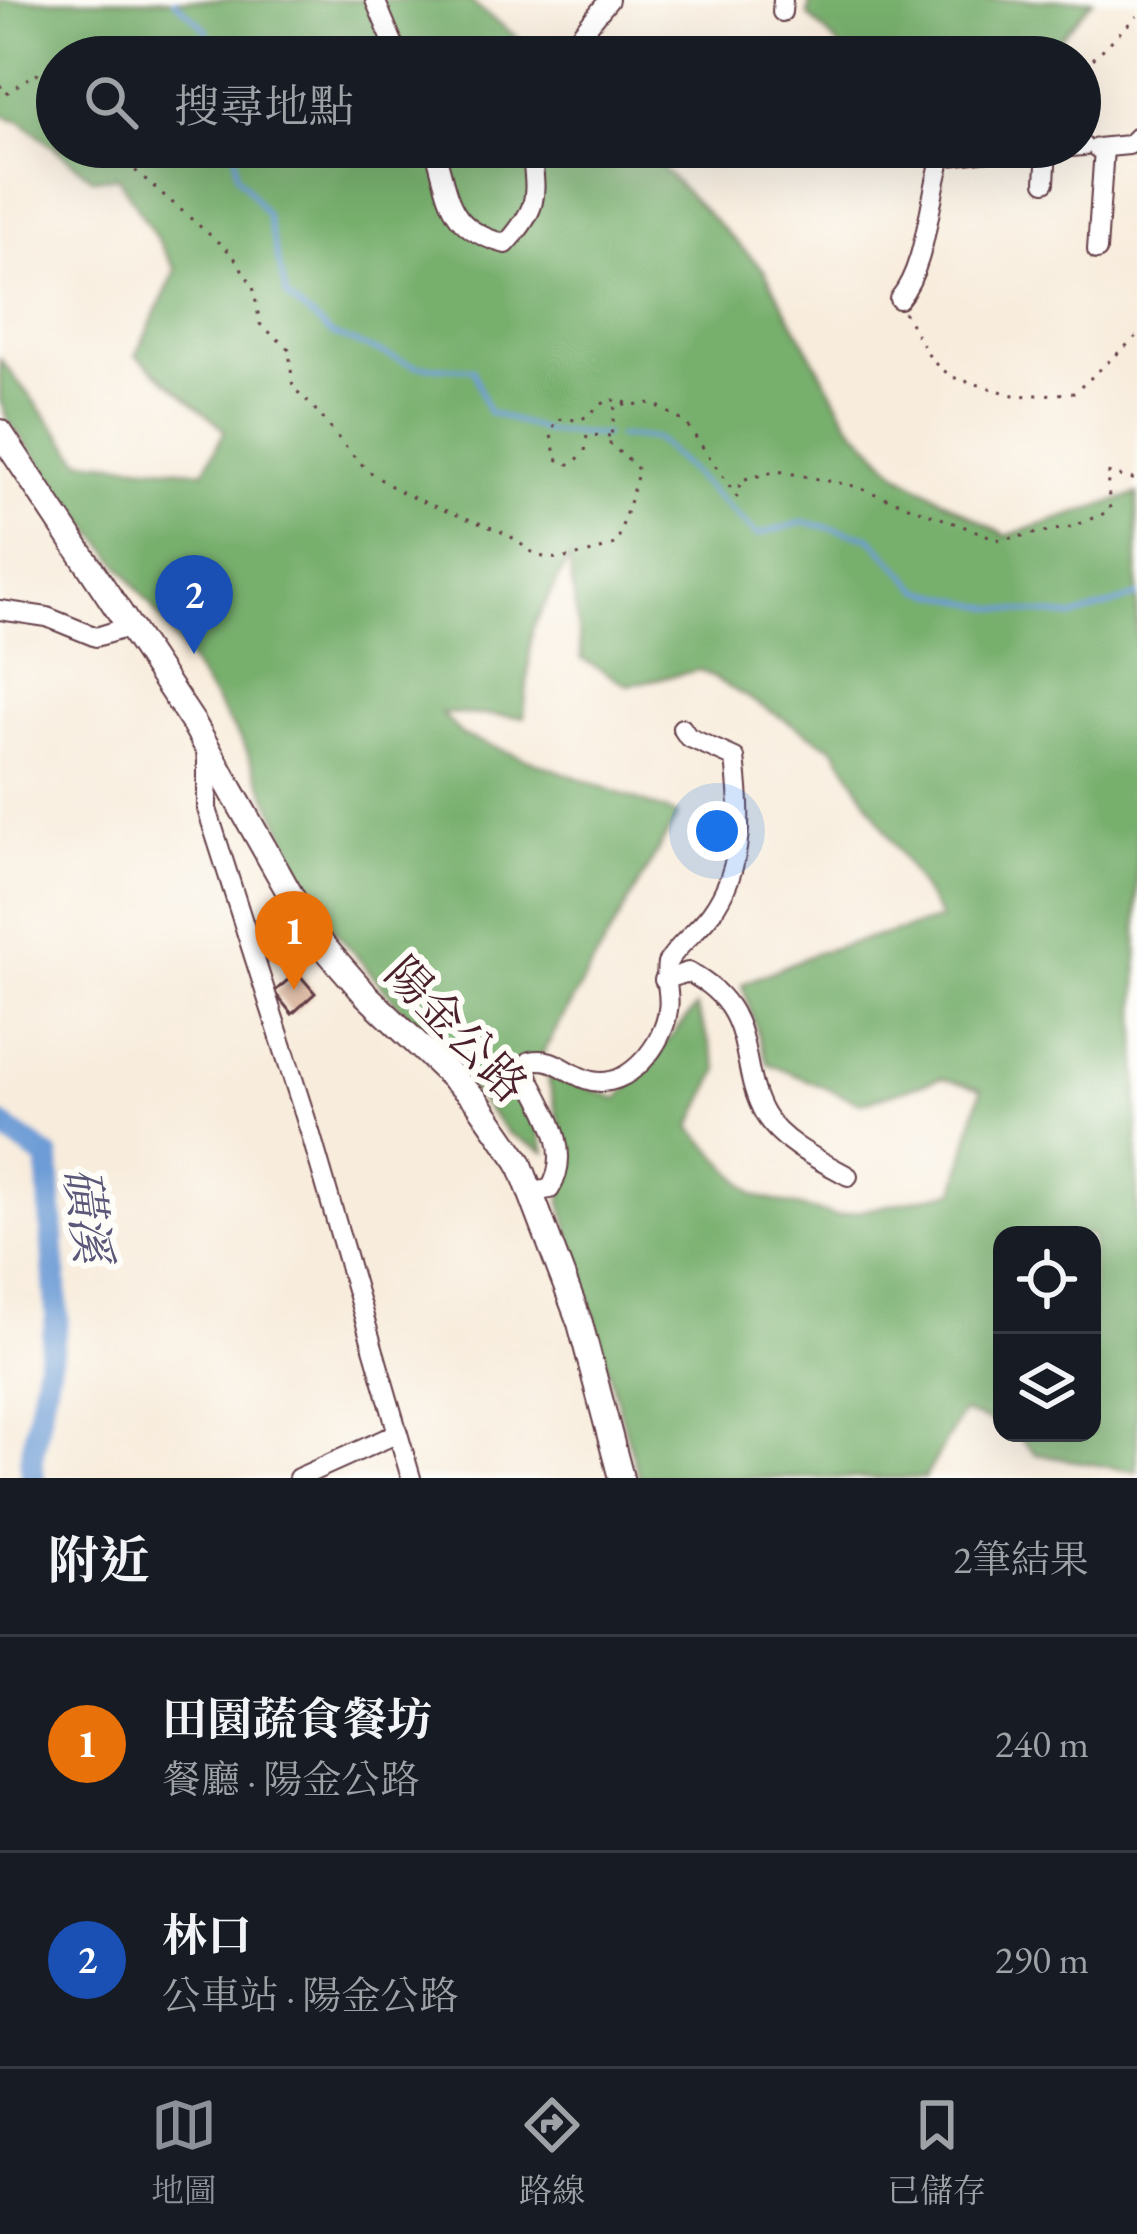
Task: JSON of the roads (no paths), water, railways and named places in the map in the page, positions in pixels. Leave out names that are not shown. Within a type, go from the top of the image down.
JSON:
[{"type":"main road","name":"陽金公路","points":[[0,432],[132,626],[312,933],[366,995],[476,1100],[502,1133],[532,1192],[580,1323],[621,1478]]},
{"type":"street","points":[[375,0],[390,36]]},
{"type":"street","points":[[579,36],[609,0]]},
{"type":"street","points":[[1101,148],[1129,145],[1137,137]]},
{"type":"street","points":[[1097,250],[1104,148]]},
{"type":"street","points":[[440,168],[456,221],[478,237],[506,244],[533,213],[534,168]]},
{"type":"street","points":[[899,299],[920,265],[918,242],[939,168]]},
{"type":"street","points":[[1045,182],[1046,168]]},
{"type":"street","points":[[0,610],[47,617],[97,637],[110,637],[132,626]]},
{"type":"street","points":[[532,1192],[550,1189],[559,1162],[546,1099],[526,1072],[530,1060],[556,1062],[594,1082],[619,1078],[656,1046],[669,1009],[664,980],[674,952],[719,900],[743,826],[735,758],[688,737],[682,728]]},
{"type":"street","points":[[207,749],[207,808],[311,1135],[411,1478]]},
{"type":"street","points":[[664,980],[688,972],[730,1008],[749,1048],[755,1091],[770,1121],[848,1176]]},
{"type":"street","points":[[298,1478],[396,1434]]},
{"type":"waterway","points":[[174,0],[207,30],[208,36]]},
{"type":"waterway","points":[[237,168],[267,216],[287,297],[332,334],[416,366],[473,369],[488,412],[546,431],[605,435]]},
{"type":"waterway","points":[[618,436],[655,438],[757,535],[804,522],[870,537],[920,590],[994,608],[1073,617],[1137,596]]},
{"type":"waterway","name":"磺溪","points":[[0,1125],[48,1158],[57,1318],[31,1459],[33,1478]]},
{"type":"place","name":"林口","points":[[194,654]]},
{"type":"place","name":"田園蔬食餐坊","points":[[294,990]]}]
